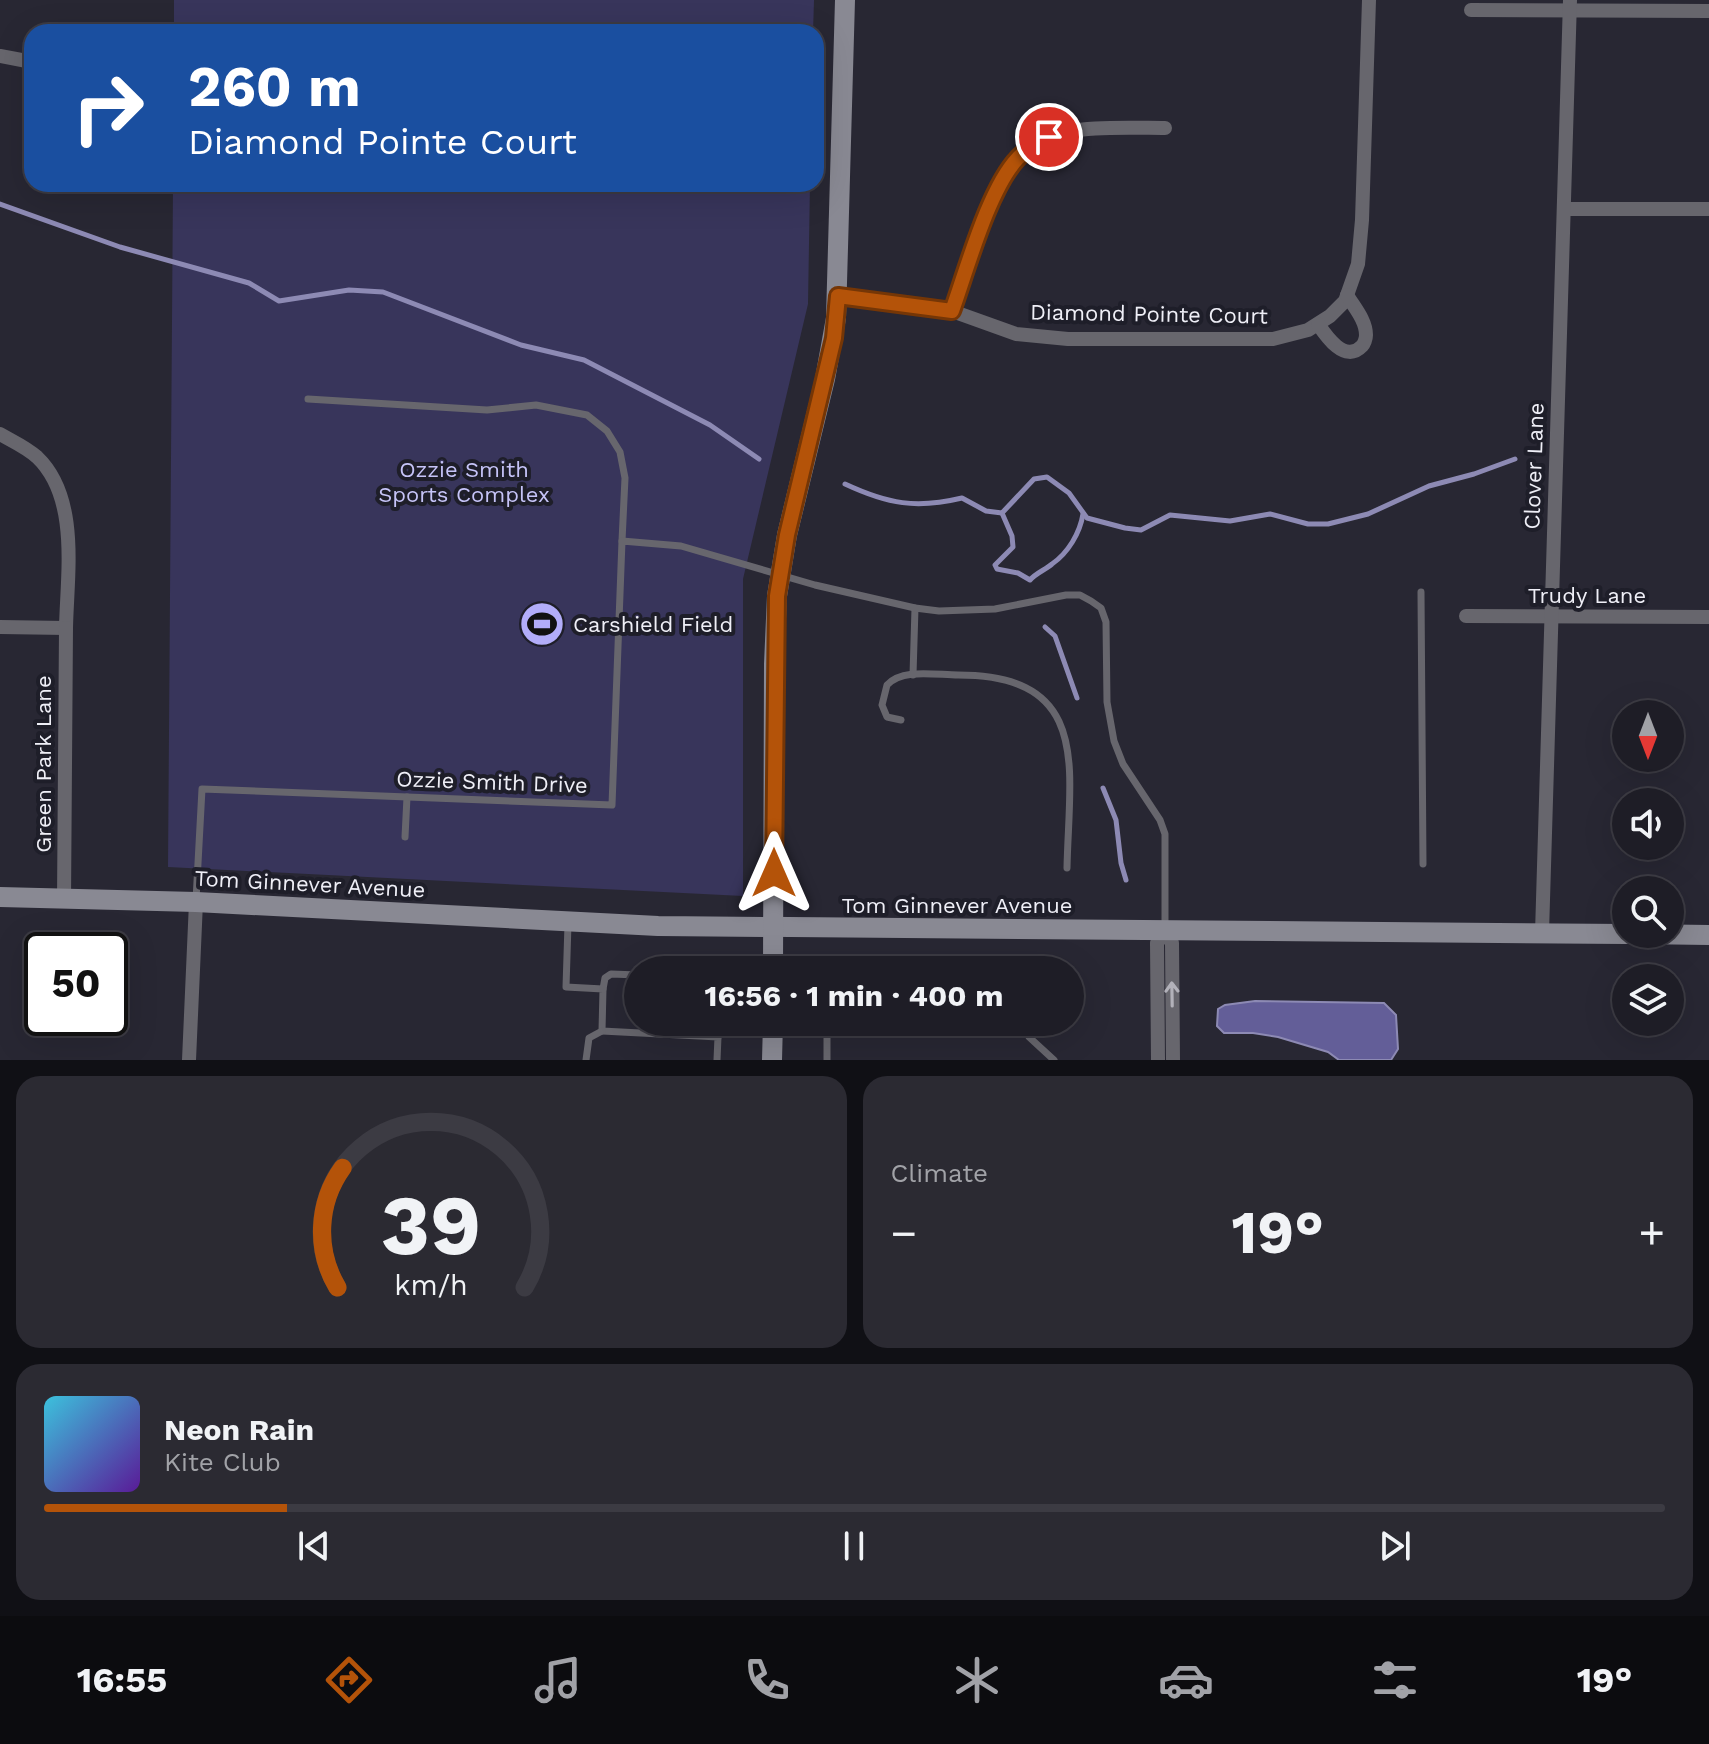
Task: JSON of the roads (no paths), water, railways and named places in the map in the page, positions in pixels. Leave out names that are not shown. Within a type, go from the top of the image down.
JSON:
[{"type":"main road","points":[[773,956],[775,639],[780,574],[831,352],[838,296],[845,0]]},
{"type":"main road","name":"Tom Ginnever Avenue","points":[[0,897],[196,902],[568,922],[773,929],[1612,934]]},
{"type":"main road","points":[[1684,935],[1709,935]]},
{"type":"main road","points":[[772,1060],[773,1036]]},
{"type":"street","name":"Diamond Pointe Court","points":[[838,296],[952,311],[1016,334],[1068,339],[1273,339],[1308,330],[1345,301],[1358,264],[1369,0]]},
{"type":"street","points":[[1471,10],[1570,5],[1709,11]]},
{"type":"street","name":"Clover Lane","points":[[1542,933],[1570,5]]},
{"type":"street","points":[[0,56],[24,60]]},
{"type":"street","points":[[952,311],[993,198],[1004,175],[1020,155],[1049,137],[1099,128],[1165,128]]},
{"type":"street","points":[[1564,209],[1709,209]]},
{"type":"street","points":[[1318,324],[1336,347],[1345,352],[1358,350],[1364,344],[1366,335],[1361,317],[1347,295]]},
{"type":"street","name":"Green Park Lane","points":[[0,434],[37,457],[60,493],[67,541],[64,900]]},
{"type":"street","name":"Trudy Lane","points":[[1466,616],[1709,617]]},
{"type":"street","points":[[0,627],[66,628]]},
{"type":"street","points":[[189,1060],[196,902]]},
{"type":"street","points":[[1158,1060],[1157,943],[1164,930]]},
{"type":"street","points":[[1164,930],[1172,943],[1173,1060]]},
{"type":"lane","points":[[308,399],[487,410],[536,405],[587,415],[607,431],[620,452],[625,478],[622,541],[681,546],[915,608],[939,611],[995,609],[1066,595],[1080,595],[1101,608],[1106,622],[1107,702],[1114,741],[1123,764],[1160,820],[1165,834],[1164,930]]},
{"type":"lane","name":"Ozzie Smith Drive","points":[[196,902],[202,789],[612,805],[622,541]]},
{"type":"lane","points":[[1421,592],[1423,864]]},
{"type":"lane","points":[[913,675],[915,608]]},
{"type":"lane","points":[[901,720],[887,717],[883,711],[883,694],[892,679],[900,675],[977,675],[1014,681],[1040,697],[1054,714],[1068,742],[1067,868]]},
{"type":"lane","points":[[405,837],[407,797]]},
{"type":"lane","points":[[568,922],[566,987],[603,989]]},
{"type":"lane","points":[[602,1031],[605,978],[611,974],[624,974]]},
{"type":"lane","points":[[586,1060],[589,1038],[602,1031],[718,1037],[717,1060]]},
{"type":"lane","points":[[827,1036],[827,1060]]},
{"type":"lane","points":[[1029,1036],[1054,1060]]},
{"type":"waterway","points":[[0,204],[120,247],[249,283],[279,301],[349,290],[383,292],[521,345],[584,360],[710,425],[759,459]]},
{"type":"waterway","points":[[845,484],[902,503],[962,498],[986,511],[1002,513],[1034,479],[1047,477],[1069,493],[1087,518],[1125,528],[1141,530],[1170,515],[1230,521],[1270,514],[1308,524],[1328,524],[1368,514],[1429,486],[1515,459]]},
{"type":"waterway","points":[[1002,513],[1012,536],[1013,547],[995,565],[997,569],[1018,573],[1030,580],[1068,548],[1083,514]]},
{"type":"waterway","points":[[1045,627],[1055,636],[1077,698]]},
{"type":"waterway","points":[[1103,788],[1116,820],[1126,880]]},
{"type":"place","name":"Carshield Field","points":[[542,624]]},
{"type":"park label","name":"Ozzie Smith Sports Complex","points":[[464,482]]}]
